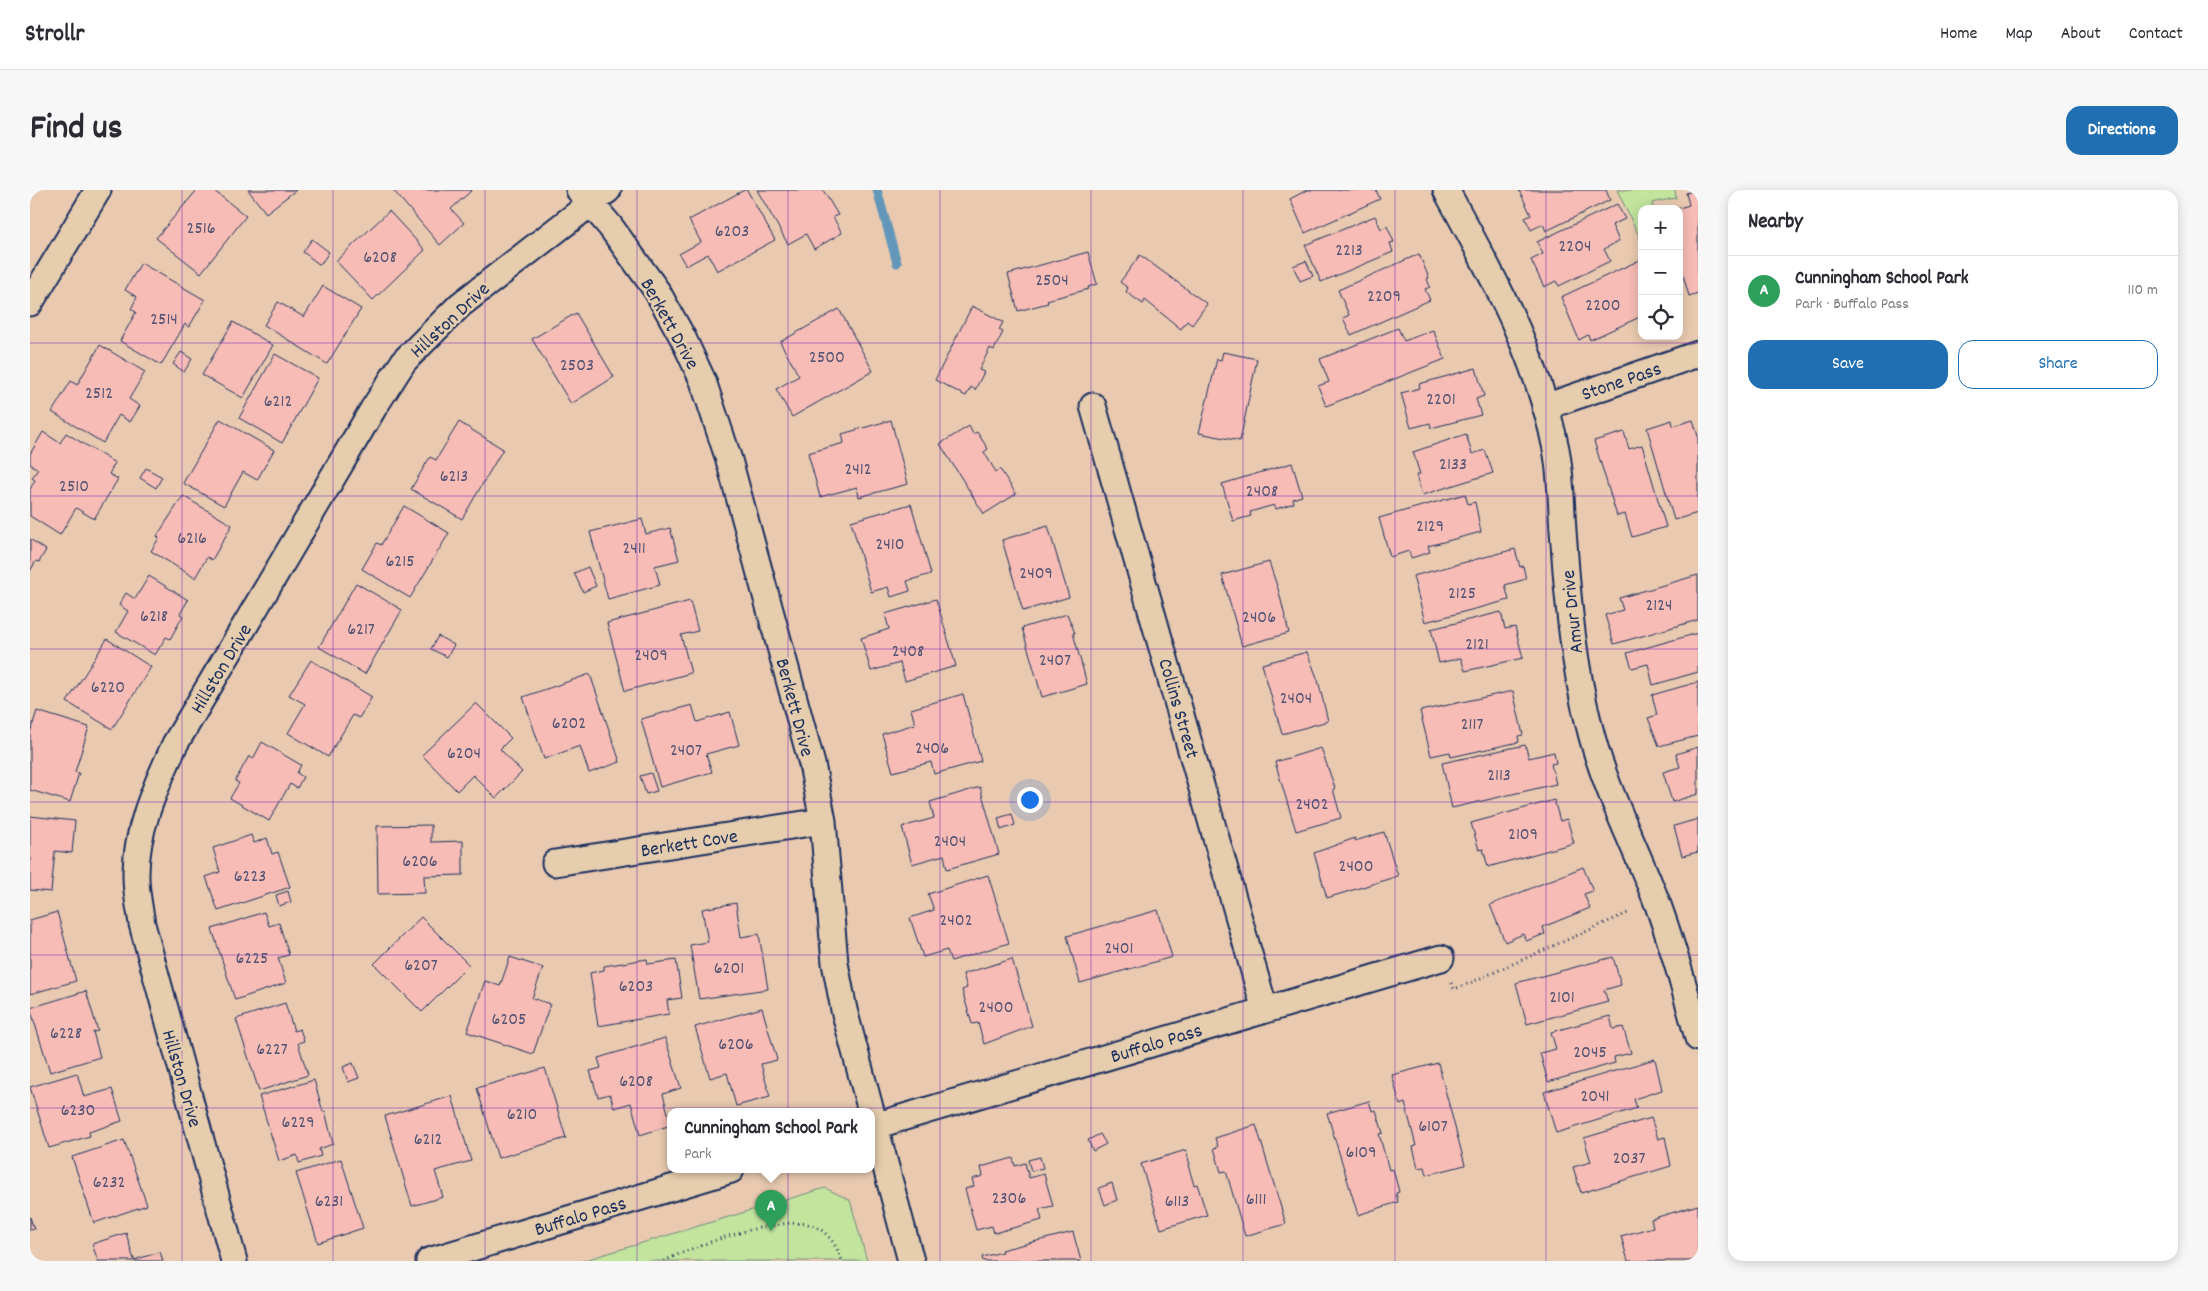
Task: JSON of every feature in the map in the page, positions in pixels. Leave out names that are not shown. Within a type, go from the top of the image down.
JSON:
[{"type":"street","name":"Amur Drive","points":[[1446,190],[1492,273],[1522,343],[1545,407],[1557,451],[1567,588],[1577,667],[1589,725],[1600,765],[1658,905],[1676,958],[1698,1038]]},
{"type":"street","points":[[30,303],[90,193]]},
{"type":"street","name":"Berkett Drive","points":[[592,194],[657,291],[684,338],[703,381],[729,460],[804,735],[823,821],[835,963],[844,1010],[868,1108]]},
{"type":"street","name":"Hillston Drive","points":[[234,1261],[142,924],[136,878],[138,850],[154,790],[175,744],[373,409],[404,361],[460,305],[592,194]]},
{"type":"street","name":"Stone Pass","points":[[1545,407],[1698,354]]},
{"type":"street","name":"Collins Street","points":[[1093,406],[1265,1010]]},
{"type":"street","name":"Berkett Cove","points":[[555,863],[823,821]]},
{"type":"street","name":"Buffalo Pass","points":[[875,1126],[1440,958]]},
{"type":"street","name":"Berkett Drive","points":[[875,1134],[911,1261]]},
{"type":"street","name":"Buffalo Pass","points":[[429,1261],[721,1173]]},
{"type":"path","points":[[1454,989],[1630,912],[1658,905]]},
{"type":"path","points":[[664,1261],[684,1251],[753,1230],[788,1223],[809,1224],[825,1233],[837,1247],[842,1261]]},
{"type":"green space","points":[[1617,190],[1675,190],[1676,198],[1652,203],[1652,205],[1638,205],[1638,234]]},
{"type":"green space","points":[[825,1188],[850,1200],[867,1261],[582,1261]]},
{"type":"building","points":[[197,190],[213,190],[246,216],[201,273],[156,238]]},
{"type":"building","points":[[248,190],[296,190],[266,213]]},
{"type":"building","points":[[393,190],[472,190],[451,209],[464,223],[440,245]]},
{"type":"building","points":[[747,190],[775,240],[717,271],[708,254],[686,266],[679,254],[701,242],[689,220]]},
{"type":"building","points":[[757,190],[823,190],[838,215],[833,217],[842,233],[814,249],[806,234],[788,244]]},
{"type":"building","points":[[1307,190],[1376,190],[1380,199],[1305,233],[1290,199]]},
{"type":"building","points":[[1519,190],[1606,190],[1610,200],[1546,231],[1543,224],[1531,230],[1525,218],[1531,215]]},
{"type":"building","points":[[1698,190],[1698,293],[1689,296],[1683,275],[1683,207],[1689,205],[1686,193]]},
{"type":"building","points":[[1617,204],[1625,219],[1612,225],[1619,241],[1604,249],[1610,261],[1559,286],[1556,281],[1544,287],[1531,260],[1543,254],[1537,242]]},
{"type":"building","points":[[389,211],[425,250],[373,300],[336,261]]},
{"type":"building","points":[[1375,216],[1381,229],[1387,226],[1394,242],[1390,243],[1393,252],[1321,282],[1305,245]]},
{"type":"building","points":[[312,239],[329,252],[320,265],[303,252]]},
{"type":"building","points":[[1088,252],[1097,284],[1088,287],[1089,289],[1047,300],[1048,303],[1018,311],[1008,274]]},
{"type":"building","points":[[1419,254],[1429,278],[1427,279],[1430,287],[1425,289],[1430,300],[1351,335],[1343,318],[1349,315],[1338,290]]},
{"type":"building","points":[[1140,255],[1207,304],[1192,325],[1187,321],[1181,329],[1145,300],[1143,304],[1126,292],[1128,288],[1120,282]]},
{"type":"building","points":[[1306,261],[1313,276],[1300,281],[1293,266]]},
{"type":"building","points":[[1638,261],[1638,318],[1590,340],[1588,335],[1579,340],[1561,297]]},
{"type":"building","points":[[141,263],[205,300],[189,327],[185,324],[161,365],[120,341],[136,312],[131,309],[137,297],[125,290]]},
{"type":"building","points":[[323,286],[361,309],[327,364],[264,325],[278,302],[304,317]]},
{"type":"building","points":[[972,306],[1003,322],[999,330],[1003,332],[994,350],[990,348],[979,370],[984,372],[975,390],[971,387],[966,396],[935,380]]},
{"type":"building","points":[[839,309],[873,371],[792,417],[776,389],[799,376],[780,342]]},
{"type":"building","points":[[576,313],[614,377],[571,404],[532,339]]},
{"type":"building","points":[[233,322],[273,345],[243,398],[202,375]]},
{"type":"building","points":[[1398,328],[1404,341],[1433,330],[1445,359],[1326,406],[1318,386],[1329,382],[1320,359]]},
{"type":"building","points":[[100,345],[145,372],[129,399],[140,406],[130,422],[119,415],[103,443],[52,412],[71,381],[77,385]]},
{"type":"building","points":[[181,352],[192,359],[184,372],[173,364]]},
{"type":"building","points":[[1223,352],[1257,359],[1240,441],[1199,433],[1217,359],[1221,360]]},
{"type":"building","points":[[275,354],[318,378],[282,443],[239,418]]},
{"type":"building","points":[[1476,368],[1484,396],[1476,399],[1481,415],[1431,428],[1430,423],[1411,428],[1401,393],[1420,388],[1419,384]]},
{"type":"building","points":[[220,419],[274,450],[257,480],[243,472],[224,506],[183,483]]},
{"type":"building","points":[[891,420],[908,484],[859,497],[857,487],[820,497],[808,453],[844,443],[842,434]]},
{"type":"building","points":[[1672,420],[1673,426],[1693,420],[1698,436],[1698,513],[1674,520],[1647,428]]},
{"type":"building","points":[[459,422],[503,449],[462,519],[411,489],[430,457],[436,460]]},
{"type":"building","points":[[969,426],[973,434],[977,432],[988,449],[984,452],[996,472],[1000,469],[1016,494],[984,514],[940,444]]},
{"type":"building","points":[[43,432],[60,443],[66,433],[115,463],[109,474],[118,479],[94,519],[76,508],[60,535],[30,516],[30,489],[35,480],[32,478],[38,469],[30,464],[30,454]]},
{"type":"building","points":[[1624,432],[1629,449],[1642,445],[1666,527],[1632,537],[1625,514],[1617,516],[1594,441]]},
{"type":"building","points":[[1466,434],[1472,454],[1485,450],[1493,473],[1422,495],[1416,475],[1420,474],[1413,452]]},
{"type":"building","points":[[1292,463],[1302,496],[1293,499],[1294,503],[1276,509],[1274,505],[1250,512],[1251,516],[1233,521],[1222,484]]},
{"type":"building","points":[[146,468],[162,477],[156,488],[140,478]]},
{"type":"building","points":[[1465,494],[1468,504],[1475,502],[1481,532],[1428,546],[1430,552],[1411,558],[1409,551],[1390,557],[1379,518]]},
{"type":"building","points":[[183,496],[232,525],[212,560],[207,557],[195,578],[151,551],[159,538],[157,536]]},
{"type":"building","points":[[911,504],[931,574],[907,581],[910,591],[891,597],[888,587],[871,592],[851,521]]},
{"type":"building","points":[[404,506],[449,533],[410,598],[362,569],[377,543],[381,545]]},
{"type":"building","points":[[642,519],[646,534],[670,528],[679,560],[655,566],[660,585],[608,599],[590,532]]},
{"type":"building","points":[[1048,526],[1069,597],[1023,611],[1002,540]]},
{"type":"building","points":[[30,539],[46,550],[39,562],[36,561],[30,571]]},
{"type":"building","points":[[1515,549],[1520,567],[1523,566],[1526,579],[1505,585],[1509,600],[1425,622],[1413,576]]},
{"type":"building","points":[[1269,562],[1289,633],[1242,646],[1222,575]]},
{"type":"building","points":[[588,567],[596,586],[583,592],[574,573]]},
{"type":"building","points":[[1698,575],[1698,620],[1614,644],[1605,615],[1623,610],[1619,598]]},
{"type":"building","points":[[149,576],[188,600],[180,614],[183,616],[170,639],[166,637],[155,655],[116,632],[128,611],[119,605],[126,593],[135,599]]},
{"type":"building","points":[[356,583],[402,610],[365,674],[319,647]]},
{"type":"building","points":[[936,599],[956,666],[905,681],[900,663],[871,671],[861,638],[889,629],[885,614]]},
{"type":"building","points":[[690,601],[698,631],[681,635],[691,673],[625,691],[607,623]]},
{"type":"building","points":[[1501,612],[1505,629],[1515,627],[1523,658],[1465,671],[1461,658],[1439,663],[1431,629]]},
{"type":"building","points":[[1067,614],[1075,633],[1073,633],[1087,684],[1042,697],[1022,628]]},
{"type":"building","points":[[1698,633],[1698,672],[1653,685],[1648,664],[1632,668],[1627,653]]},
{"type":"building","points":[[438,636],[454,645],[447,657],[431,649]]},
{"type":"building","points":[[107,639],[151,667],[112,729],[67,702]]},
{"type":"building","points":[[1307,652],[1318,680],[1328,721],[1282,734],[1262,664]]},
{"type":"building","points":[[311,660],[372,697],[359,718],[353,715],[328,757],[288,733],[305,704],[289,695]]},
{"type":"building","points":[[590,674],[620,762],[589,773],[580,746],[544,759],[523,697]]},
{"type":"building","points":[[1698,682],[1698,736],[1659,746],[1648,718],[1657,715],[1652,695]]},
{"type":"building","points":[[1513,691],[1523,735],[1518,736],[1519,742],[1451,757],[1450,752],[1431,756],[1420,711]]},
{"type":"building","points":[[963,694],[981,761],[934,774],[931,762],[893,772],[882,734],[915,724],[911,709]]},
{"type":"building","points":[[476,703],[511,738],[500,749],[522,772],[496,798],[473,775],[457,791],[422,755]]},
{"type":"building","points":[[692,705],[697,722],[730,712],[739,745],[706,754],[712,772],[660,787],[641,719]]},
{"type":"building","points":[[37,711],[89,727],[75,772],[79,773],[70,802],[30,790],[30,733]]},
{"type":"building","points":[[262,742],[301,765],[297,773],[303,777],[297,788],[290,784],[269,821],[230,798],[239,783],[235,781],[249,756],[253,759]]},
{"type":"building","points":[[1525,745],[1529,758],[1554,752],[1556,763],[1551,764],[1556,784],[1452,808],[1442,763]]},
{"type":"building","points":[[1698,747],[1698,794],[1672,802],[1663,772],[1680,767],[1676,754]]},
{"type":"building","points":[[1321,748],[1335,788],[1333,789],[1341,818],[1296,831],[1275,762]]},
{"type":"building","points":[[651,773],[657,791],[646,794],[640,776]]},
{"type":"building","points":[[980,787],[999,854],[947,869],[944,855],[912,864],[902,827],[934,818],[930,802]]},
{"type":"building","points":[[1554,800],[1560,821],[1567,819],[1574,843],[1488,867],[1483,849],[1479,850],[1471,823]]},
{"type":"building","points":[[1012,814],[1015,825],[1001,830],[998,818]]},
{"type":"building","points":[[30,816],[75,821],[72,853],[55,851],[51,892],[30,890]]},
{"type":"building","points":[[1698,819],[1698,852],[1682,856],[1674,826]]},
{"type":"building","points":[[431,825],[431,842],[463,841],[463,875],[424,876],[425,893],[378,894],[377,826]]},
{"type":"building","points":[[1384,832],[1398,876],[1327,898],[1314,853],[1355,838],[1355,841]]},
{"type":"building","points":[[251,835],[254,843],[267,838],[272,854],[278,852],[290,887],[218,911],[206,877],[220,872],[213,848]]},
{"type":"building","points":[[1583,867],[1593,891],[1584,894],[1590,908],[1543,927],[1545,934],[1526,941],[1523,934],[1505,942],[1490,905]]},
{"type":"building","points":[[988,875],[1009,943],[951,961],[947,950],[923,957],[910,918],[934,910],[928,894]]},
{"type":"building","points":[[288,891],[291,902],[279,906],[276,895]]},
{"type":"building","points":[[736,903],[741,937],[759,934],[768,989],[699,999],[690,945],[708,942],[702,909]]},
{"type":"building","points":[[1158,910],[1172,957],[1080,983],[1067,936]]},
{"type":"building","points":[[57,912],[76,981],[30,994],[30,920]]},
{"type":"building","points":[[264,912],[269,926],[279,923],[289,955],[278,958],[286,983],[235,1000],[212,929]]},
{"type":"building","points":[[421,917],[469,965],[422,1012],[374,964]]},
{"type":"building","points":[[510,957],[543,968],[532,998],[550,1004],[533,1054],[467,1032],[485,981],[500,986]]},
{"type":"building","points":[[1613,957],[1621,985],[1604,990],[1608,1002],[1527,1024],[1516,983]]},
{"type":"building","points":[[647,959],[648,964],[676,960],[682,998],[667,1000],[669,1014],[598,1026],[590,973],[604,970],[604,966]]},
{"type":"building","points":[[1012,959],[1032,1026],[984,1044],[978,1023],[972,1024],[962,990],[967,988],[963,974]]},
{"type":"building","points":[[86,991],[98,1031],[93,1032],[100,1057],[50,1072],[30,1008]]},
{"type":"building","points":[[285,1003],[294,1031],[300,1029],[304,1041],[298,1043],[308,1075],[259,1091],[236,1019]]},
{"type":"building","points":[[762,1008],[777,1060],[761,1064],[770,1097],[736,1106],[727,1073],[710,1078],[695,1027]]},
{"type":"building","points":[[1610,1016],[1613,1029],[1623,1027],[1631,1053],[1614,1057],[1615,1063],[1548,1082],[1540,1053],[1556,1049],[1551,1032]]},
{"type":"building","points":[[665,1038],[681,1088],[663,1094],[667,1110],[667,1126],[640,1135],[631,1103],[614,1108],[610,1094],[598,1097],[590,1071],[601,1068],[598,1058]]},
{"type":"building","points":[[1655,1059],[1662,1090],[1634,1099],[1637,1108],[1556,1133],[1544,1092]]},
{"type":"building","points":[[353,1063],[359,1078],[348,1082],[343,1067]]},
{"type":"building","points":[[1438,1063],[1465,1165],[1427,1175],[1425,1167],[1418,1168],[1413,1147],[1416,1146],[1405,1103],[1400,1105],[1392,1075]]},
{"type":"building","points":[[545,1068],[566,1138],[498,1158],[477,1088]]},
{"type":"building","points":[[77,1073],[84,1097],[112,1089],[122,1121],[89,1132],[90,1136],[49,1148],[30,1087]]},
{"type":"building","points":[[314,1080],[323,1112],[325,1111],[333,1144],[319,1149],[321,1156],[299,1163],[297,1155],[279,1161],[259,1096]]},
{"type":"building","points":[[452,1096],[471,1161],[435,1171],[443,1197],[412,1206],[385,1116]]},
{"type":"building","points":[[1369,1101],[1372,1111],[1376,1110],[1383,1133],[1379,1134],[1389,1170],[1393,1169],[1399,1192],[1396,1193],[1398,1202],[1358,1215],[1327,1113]]},
{"type":"building","points":[[1651,1118],[1658,1139],[1665,1137],[1671,1166],[1581,1193],[1573,1167],[1591,1162],[1584,1138]]},
{"type":"building","points":[[1256,1125],[1286,1224],[1245,1236],[1226,1171],[1221,1172],[1214,1148],[1218,1147],[1215,1138]]},
{"type":"building","points":[[1100,1134],[1106,1144],[1093,1151],[1088,1140]]},
{"type":"building","points":[[124,1140],[147,1205],[94,1223],[72,1157]]},
{"type":"building","points":[[1186,1150],[1194,1185],[1197,1184],[1207,1215],[1161,1229],[1141,1164]]},
{"type":"building","points":[[1040,1157],[1043,1168],[1031,1171],[1028,1160]]},
{"type":"building","points":[[1013,1158],[1015,1166],[1025,1163],[1029,1178],[1044,1174],[1053,1206],[1039,1209],[1042,1220],[994,1233],[992,1226],[976,1230],[965,1189],[974,1186],[972,1179],[983,1176],[981,1167]]},
{"type":"building","points":[[341,1159],[363,1228],[318,1243],[296,1173]]},
{"type":"building","points":[[1112,1183],[1117,1200],[1105,1205],[1099,1188]]},
{"type":"building","points":[[1698,1205],[1698,1259],[1691,1261],[1628,1261],[1621,1236],[1653,1227],[1651,1219]]},
{"type":"building","points":[[30,1217],[34,1229],[30,1230]]},
{"type":"building","points":[[1073,1232],[1081,1261],[983,1261],[982,1257],[1002,1252],[1001,1250]]},
{"type":"building","points":[[126,1233],[134,1260],[160,1252],[163,1261],[98,1261],[92,1244]]},
{"type":"waterway","points":[[877,190],[897,263]]},
{"type":"place","name":"Cunningham School Park","points":[[771,1231]]}]
